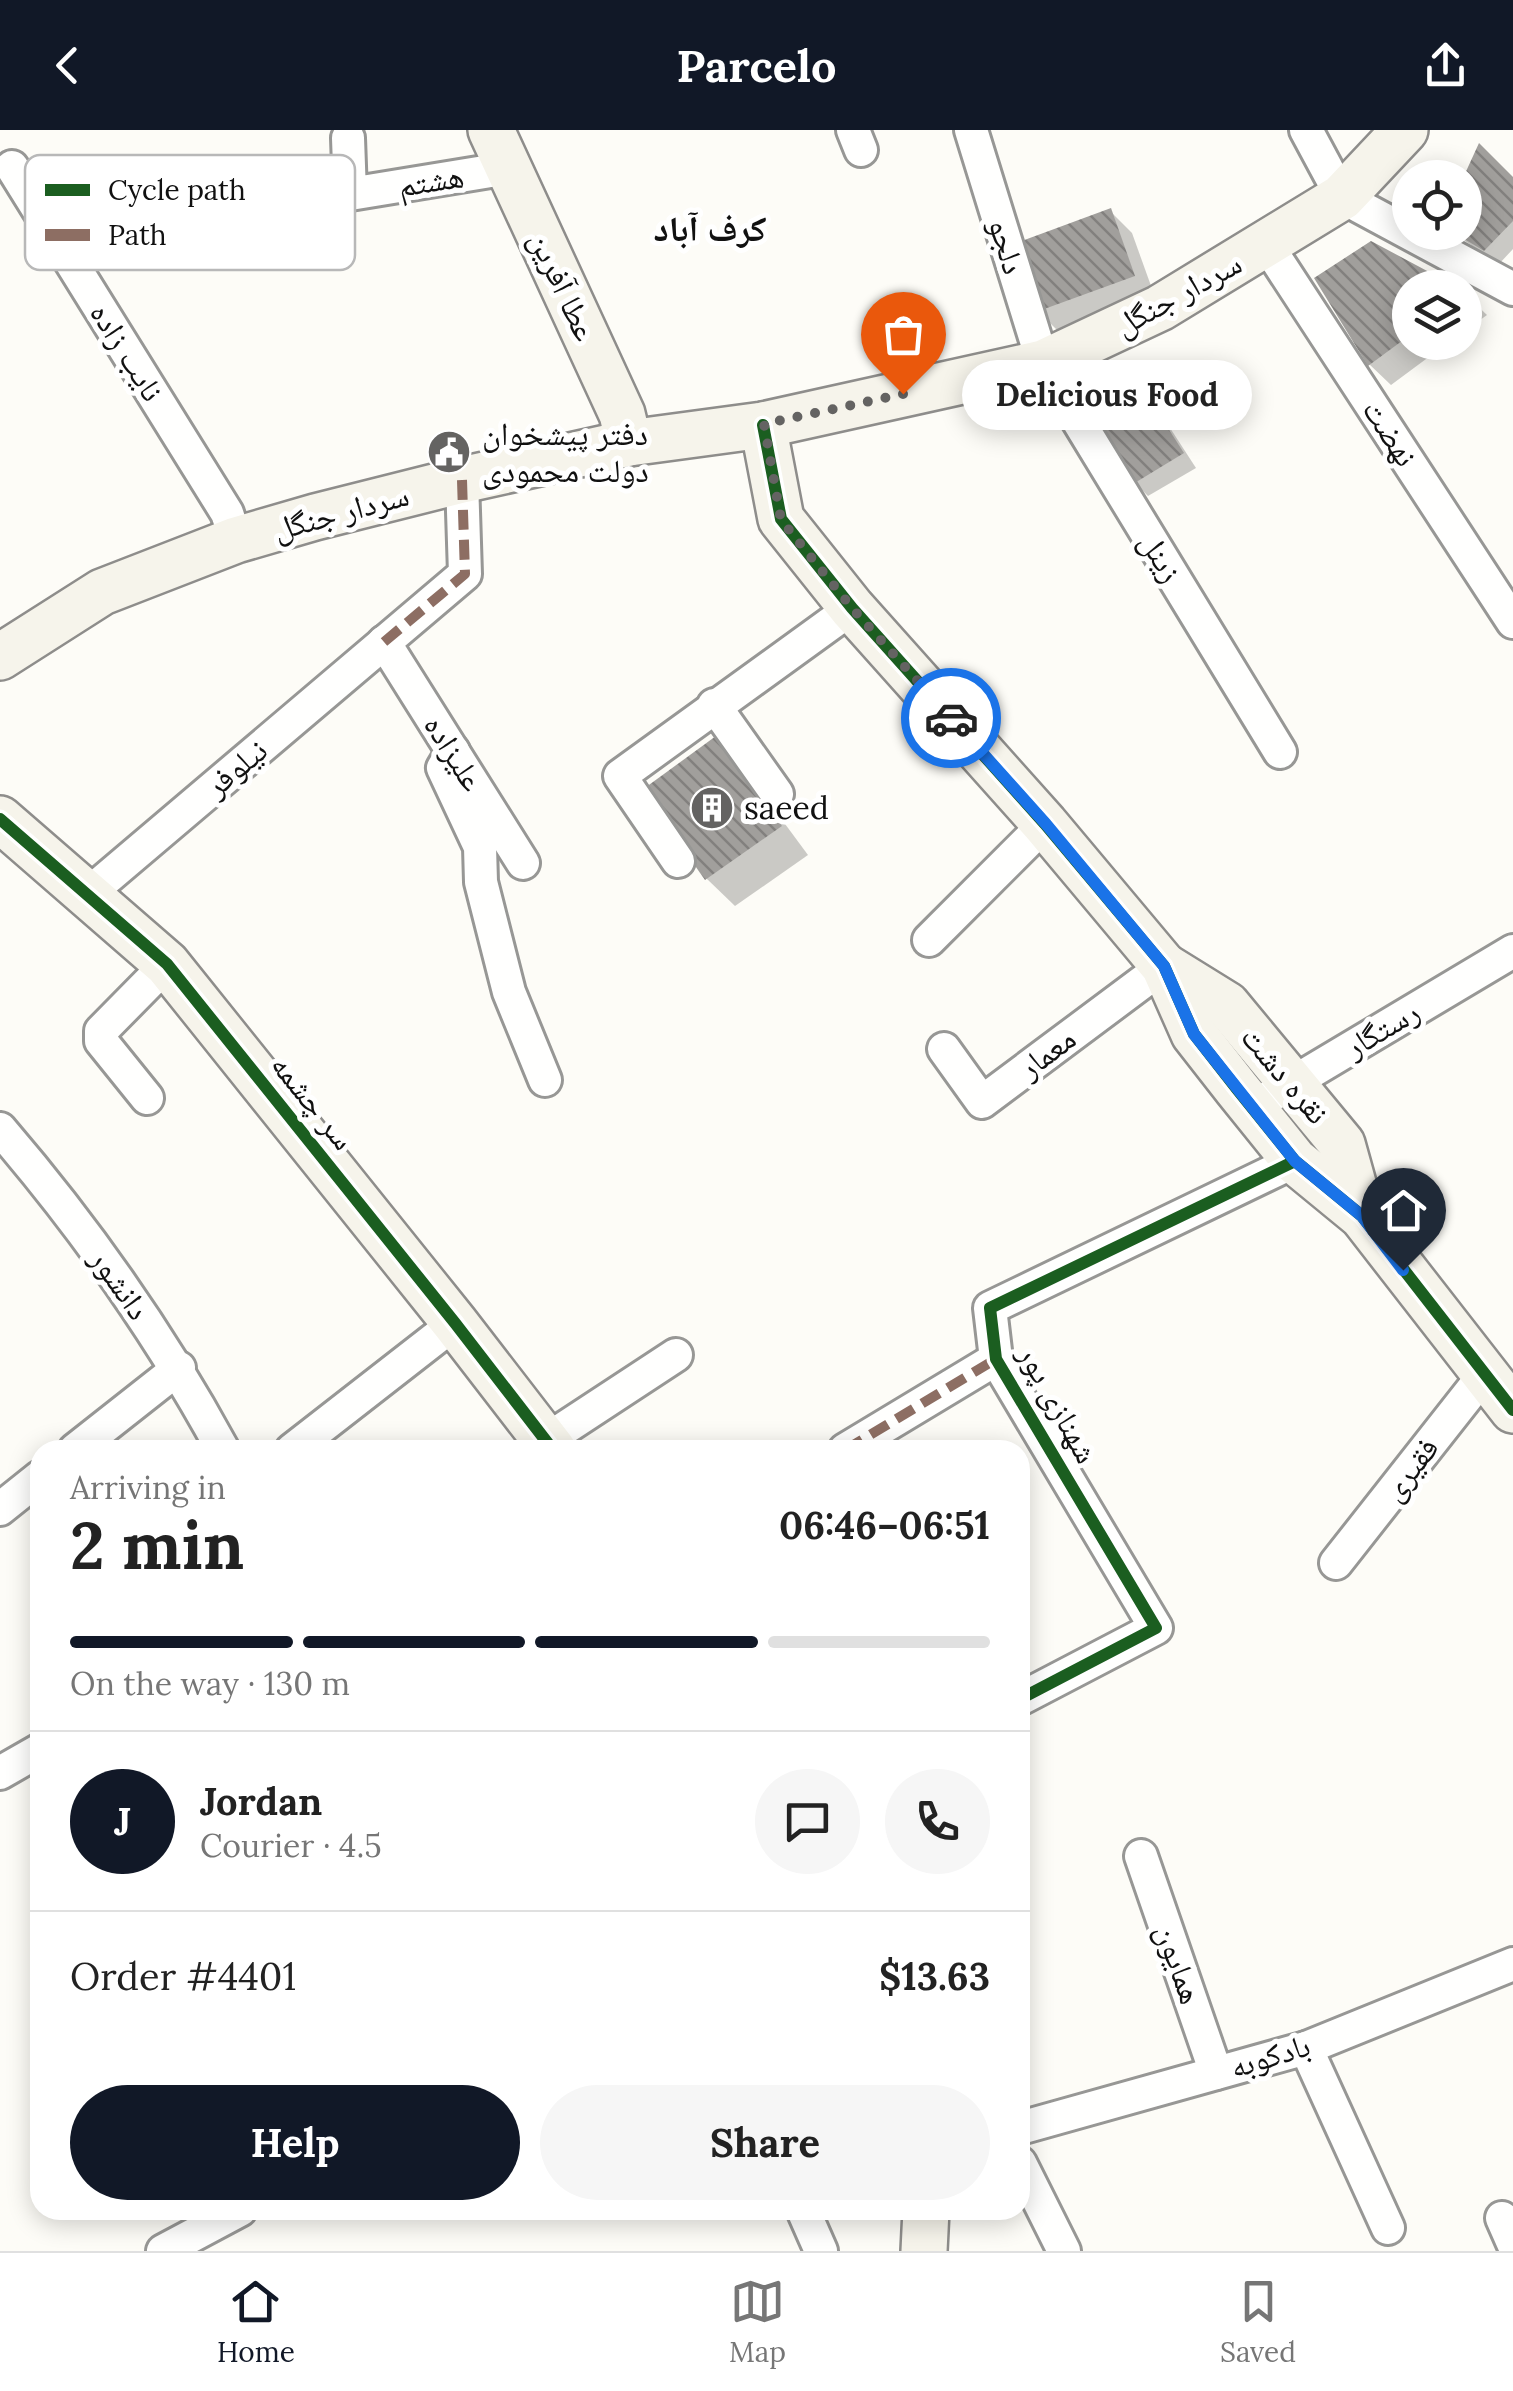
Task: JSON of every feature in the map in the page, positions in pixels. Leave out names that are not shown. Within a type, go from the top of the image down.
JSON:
[{"type":"street","name":"دلجو","points":[[971,130],[1042,363]]},
{"type":"street","points":[[1306,130],[1342,197],[1513,290]]},
{"type":"street","name":"سردار جنگل","points":[[0,656],[102,592],[236,540],[462,480],[629,443],[764,424],[1042,363],[1160,308],[1342,197],[1404,130]]},
{"type":"street","name":"هشتم","points":[[348,138],[349,155]]},
{"type":"street","name":"هشتم","points":[[355,192],[501,143]]},
{"type":"street","name":"عطا آفرین","points":[[501,143],[622,414],[629,443]]},
{"type":"street","name":"نایب زاده","points":[[12,166],[25,187]]},
{"type":"street","name":"نهضت","points":[[1267,245],[1513,622]]},
{"type":"street","name":"نایب زاده","points":[[76,270],[227,513],[236,540]]},
{"type":"street","name":"زینل","points":[[1042,363],[1280,752]]},
{"type":"street","name":"نقره دشت","points":[[764,424],[781,520],[852,608],[1046,824],[1164,966],[1194,1034],[1295,1161],[1362,1216],[1513,1410]]},
{"type":"street","name":"نیلوفر","points":[[88,894],[465,574],[462,480]]},
{"type":"street","points":[[678,860],[620,776],[852,608]]},
{"type":"street","name":"علیزاده","points":[[384,642],[523,863]]},
{"type":"street","points":[[714,705],[777,794]]},
{"type":"street","points":[[453,752],[444,768],[480,847],[481,882],[509,992],[544,1080]]},
{"type":"street","name":"سر چشمه","points":[[0,819],[167,964],[544,1440]]},
{"type":"street","points":[[929,940],[1046,824]]},
{"type":"street","name":"رستگار","points":[[1252,1107],[1513,951]]},
{"type":"street","points":[[147,1098],[100,1041],[101,1031],[167,964]]},
{"type":"street","name":"نقره دشت","points":[[1164,966],[1228,1006],[1342,1144],[1362,1216]]},
{"type":"street","name":"معمار","points":[[944,1049],[982,1102],[1164,966]]},
{"type":"street","name":"دانشور","points":[[0,1129],[62,1201],[179,1368],[217,1440]]},
{"type":"street","name":"شهنازی پور","points":[[1030,1695],[1156,1628],[996,1359],[990,1308],[1295,1161]]},
{"type":"street","points":[[305,1440],[455,1323]]},
{"type":"street","points":[[557,1440],[676,1355]]},
{"type":"street","points":[[862,1440],[996,1359]]},
{"type":"street","points":[[88,1440],[179,1368]]},
{"type":"street","name":"فقیری","points":[[1336,1563],[1484,1376]]},
{"type":"street","points":[[0,1508],[30,1485]]},
{"type":"street","points":[[0,1773],[30,1756]]},
{"type":"street","name":"همایون","points":[[1141,1856],[1216,2072]]},
{"type":"street","name":"بادکوبه","points":[[1030,2125],[1306,2048],[1513,1964]]},
{"type":"street","points":[[1306,2048],[1388,2228]]},
{"type":"street","points":[[1030,2183],[1064,2251]]},
{"type":"street","points":[[164,2251],[221,2220]]},
{"type":"street","points":[[807,2220],[821,2251]]},
{"type":"street","points":[[924,2251],[926,2220]]},
{"type":"building","points":[[1479,143],[1513,177],[1513,221],[1484,251],[1482,160],[1471,160]]},
{"type":"building","points":[[1111,208],[1135,276],[1036,312],[1019,242]]},
{"type":"building","points":[[1371,241],[1425,270],[1392,270],[1392,348],[1368,366],[1314,278]]},
{"type":"building","points":[[1135,377],[1184,453],[1133,484],[1082,407]]},
{"type":"building","name":"saeed","points":[[716,736],[782,826],[705,880],[642,790]]},
{"type":"marked path","points":[[384,642],[465,574],[462,480]]},
{"type":"marked path","points":[[862,1440],[996,1359]]},
{"type":"cycle path","points":[[763,425],[781,519],[852,608],[1045,824],[1164,966],[1194,1034],[1237,1089],[1295,1161],[1362,1216],[1513,1410]]},
{"type":"cycle path","points":[[0,819],[167,964],[545,1440]]},
{"type":"cycle path","points":[[1030,1694],[1156,1628],[996,1359],[990,1308],[1295,1161]]},
{"type":"way so far","points":[[903,394],[764,424],[781,520],[852,608],[951,718]]},
{"type":"place","name":"Delicious Food","points":[[903,394]]},
{"type":"place","name":"دفتر پیشخوان دولت محمودی","points":[[449,452]]},
{"type":"place","name":"saeed","points":[[712,808]]},
{"type":"district","name":"کرف آباد","points":[[710,229]]},
{"type":"route","points":[[951,718],[1046,824],[1164,966],[1194,1034],[1295,1161],[1362,1216],[1403,1270]]}]
